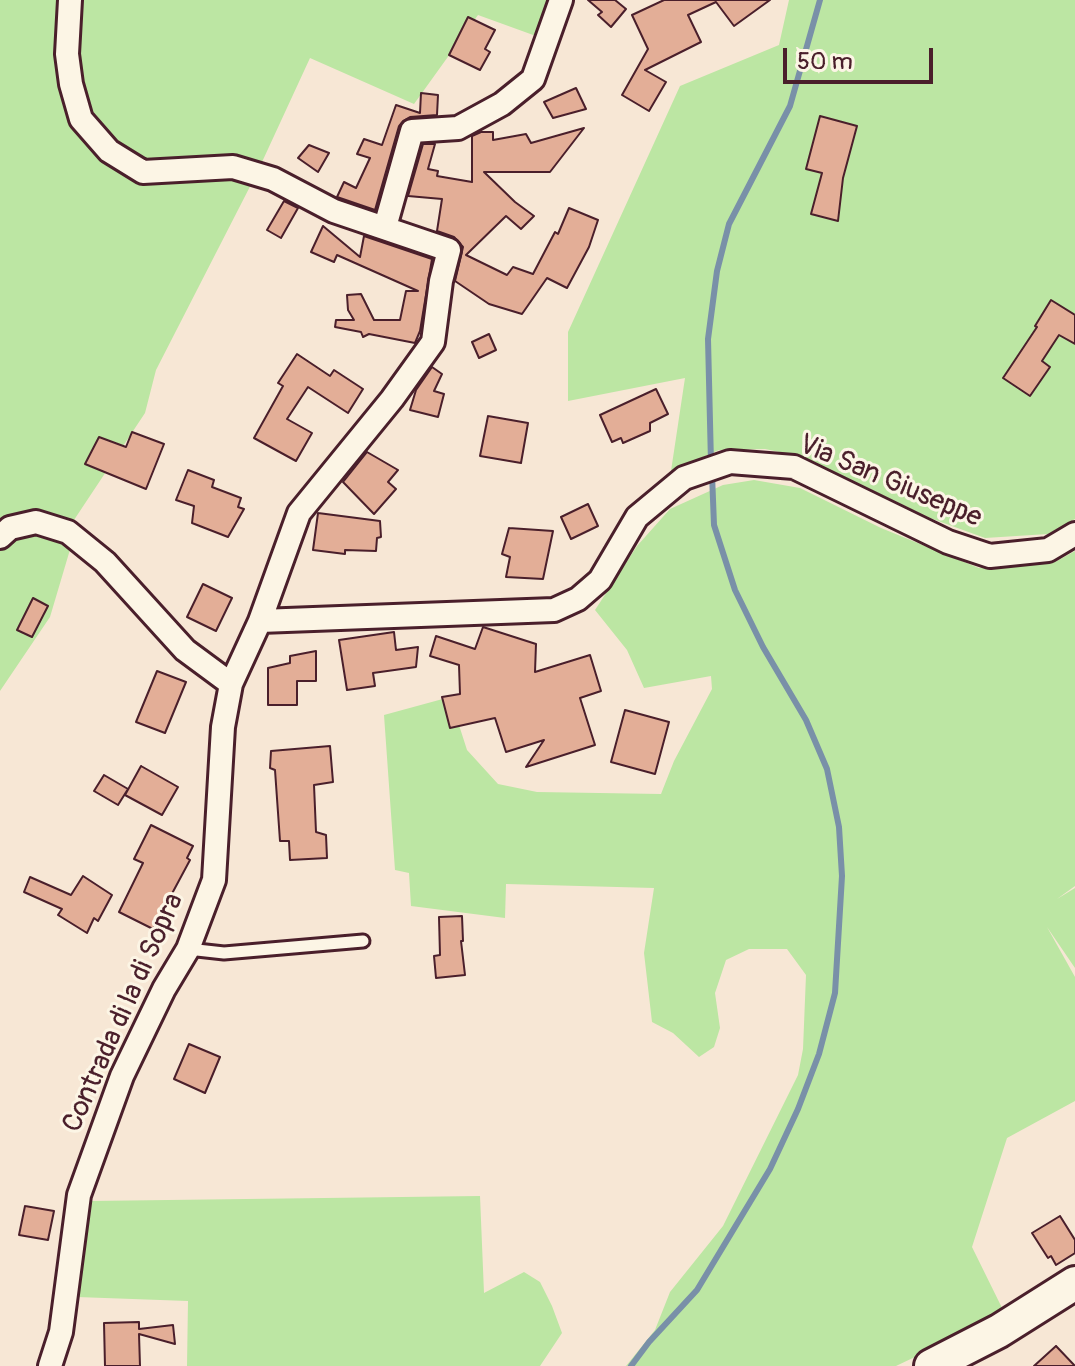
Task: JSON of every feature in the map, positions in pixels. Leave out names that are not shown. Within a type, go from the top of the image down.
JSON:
[{"type":"street","points":[[70,0],[67,54],[71,84],[81,119],[109,151],[143,172],[233,167],[273,179],[334,211],[385,227],[412,131],[458,128],[502,104],[533,79],[561,0]]},
{"type":"street","name":"Contrada di la di Sopra","points":[[50,1366],[61,1332],[79,1195],[122,1076],[164,989],[188,949],[214,880],[223,727],[231,684],[260,621],[299,513],[392,399],[433,342],[441,281],[449,250],[385,227]]},
{"type":"street","name":"Via San Giuseppe","points":[[260,621],[554,610],[578,599],[600,580],[637,517],[684,478],[730,462],[794,467],[948,542],[990,556],[1048,550],[1075,534]]},
{"type":"street","points":[[0,537],[10,528],[36,522],[68,532],[105,562],[185,650],[231,684]]},
{"type":"street","points":[[931,1366],[999,1331],[1075,1283]]},
{"type":"lane","points":[[188,949],[224,953],[363,941]]},
{"type":"green space","points":[[0,0],[571,0],[558,44],[478,15],[414,104],[310,58],[262,162],[265,164],[260,167],[156,370],[145,413],[72,523],[77,526],[50,617],[0,691]]},
{"type":"green space","points":[[789,0],[1075,0],[1075,519],[1048,534],[985,538],[930,518],[824,467],[765,449],[719,450],[671,471],[685,378],[568,401],[568,332],[680,86],[779,45]]},
{"type":"green space","points":[[754,480],[800,488],[881,528],[979,568],[1055,562],[1075,551],[1075,886],[1057,899],[1075,888],[1075,968],[1047,927],[1075,977],[1075,1101],[1007,1138],[972,1247],[1005,1314],[896,1366],[626,1366],[655,1330],[670,1292],[723,1226],[798,1075],[803,1049],[806,975],[787,949],[749,949],[726,960],[715,993],[720,1028],[714,1047],[699,1057],[673,1033],[652,1022],[644,953],[654,888],[506,884],[505,918],[411,906],[409,873],[395,870],[384,715],[450,697],[467,750],[498,784],[537,792],[661,794],[674,761],[712,689],[711,676],[644,688],[627,650],[595,610],[637,546],[670,509],[723,485]]},
{"type":"green space","points":[[480,1196],[484,1293],[524,1272],[540,1282],[562,1333],[540,1366],[187,1366],[188,1301],[77,1297],[90,1201]]},
{"type":"building","points":[[588,0],[615,0],[626,9],[611,27],[598,15],[602,12]]},
{"type":"building","points":[[664,0],[770,0],[734,26],[716,2],[688,15],[701,42],[645,70],[666,82],[649,111],[622,95],[648,49],[632,15]]},
{"type":"building","points":[[468,17],[495,30],[485,49],[490,52],[480,70],[449,55]]},
{"type":"building","points":[[576,88],[586,109],[553,118],[544,102]]},
{"type":"building","points":[[421,93],[438,95],[437,115],[410,117],[399,126],[375,210],[337,197],[344,182],[356,188],[370,158],[357,154],[364,139],[382,145],[396,105],[420,113]]},
{"type":"building","points":[[820,116],[857,126],[843,178],[838,221],[811,214],[822,173],[806,169]]},
{"type":"building","points":[[584,128],[550,172],[484,172],[534,216],[521,229],[506,216],[466,255],[507,275],[513,267],[533,274],[555,232],[558,234],[569,208],[598,220],[589,247],[567,288],[547,278],[522,314],[489,304],[455,281],[463,247],[454,237],[437,231],[442,199],[408,196],[423,144],[435,144],[428,169],[438,171],[437,176],[472,182],[472,136],[493,132],[493,140],[526,134],[531,143]]},
{"type":"building","points":[[309,145],[329,153],[318,172],[298,158]]},
{"type":"building","points":[[284,201],[298,208],[281,238],[267,230]]},
{"type":"building","points":[[323,226],[360,257],[364,236],[432,259],[420,331],[415,343],[369,334],[363,337],[361,332],[335,327],[336,320],[354,320],[348,310],[347,295],[361,294],[374,320],[400,320],[406,291],[418,291],[337,255],[334,262],[311,252]]},
{"type":"building","points":[[1051,300],[1075,315],[1075,344],[1059,335],[1042,361],[1050,367],[1030,396],[1003,378]]},
{"type":"building","points":[[489,334],[496,350],[479,358],[472,342]]},
{"type":"building","points":[[297,354],[330,376],[334,370],[363,389],[348,413],[308,387],[287,419],[312,433],[296,461],[254,438],[283,386],[278,383]]},
{"type":"building","points":[[432,367],[442,374],[434,391],[444,394],[438,417],[410,410],[416,390]]},
{"type":"building","points":[[656,389],[668,414],[650,423],[650,431],[623,443],[621,438],[612,442],[600,415]]},
{"type":"building","points":[[488,416],[528,423],[521,463],[480,456]]},
{"type":"building","points":[[132,432],[164,444],[146,489],[85,464],[99,437],[126,447]]},
{"type":"building","points":[[367,452],[398,470],[388,482],[396,489],[374,514],[343,482]]},
{"type":"building","points":[[188,470],[214,480],[212,487],[241,498],[238,507],[244,509],[228,537],[192,523],[194,506],[176,500]]},
{"type":"building","points":[[588,504],[598,526],[571,539],[561,517]]},
{"type":"building","points":[[318,513],[380,521],[381,537],[377,538],[376,551],[345,550],[345,554],[313,550]]},
{"type":"building","points":[[509,528],[553,531],[543,579],[506,577],[510,557],[502,554]]},
{"type":"building","points":[[203,584],[232,598],[216,631],[187,617]]},
{"type":"building","points":[[33,598],[48,606],[32,637],[17,630]]},
{"type":"building","points":[[483,627],[536,644],[535,672],[590,655],[601,691],[580,698],[595,745],[526,767],[544,740],[506,752],[495,718],[450,728],[442,697],[460,694],[459,665],[430,656],[436,636],[475,649]]},
{"type":"building","points":[[394,632],[396,650],[418,647],[416,667],[373,673],[375,686],[347,690],[339,640]]},
{"type":"building","points":[[316,651],[316,681],[297,681],[297,705],[268,705],[268,668],[290,663],[290,656]]},
{"type":"building","points":[[157,671],[186,682],[165,733],[136,722]]},
{"type":"building","points":[[625,710],[669,722],[655,774],[611,762]]},
{"type":"building","points":[[330,746],[333,782],[314,785],[316,832],[326,835],[327,858],[290,860],[289,841],[280,841],[275,770],[270,768],[271,751]]},
{"type":"building","points":[[141,766],[178,787],[162,815],[125,795]]},
{"type":"building","points":[[104,775],[128,789],[118,805],[94,791]]},
{"type":"building","points":[[151,825],[193,846],[187,858],[190,860],[153,929],[119,912],[143,863],[134,859]]},
{"type":"building","points":[[83,876],[112,895],[98,921],[94,918],[87,933],[58,915],[62,909],[24,892],[30,877],[71,895]]},
{"type":"building","points":[[462,916],[465,975],[436,978],[434,956],[440,955],[439,917]]},
{"type":"building","points":[[189,1044],[220,1057],[205,1093],[174,1079]]},
{"type":"building","points":[[25,1206],[54,1211],[48,1240],[19,1235]]},
{"type":"building","points":[[1060,1216],[1075,1240],[1075,1253],[1056,1265],[1032,1233]]},
{"type":"building","points":[[139,1322],[139,1329],[173,1325],[175,1344],[139,1334],[140,1366],[105,1366],[104,1323]]},
{"type":"building","points":[[1056,1346],[1075,1366],[1034,1366]]},
{"type":"waterway","points":[[711,463],[708,339],[717,271],[729,224],[790,106],[820,0]]},
{"type":"waterway","points":[[631,1366],[697,1290],[770,1169],[819,1054],[835,993],[842,876],[839,827],[827,769],[806,720],[763,647],[735,590],[714,525],[712,474]]}]
